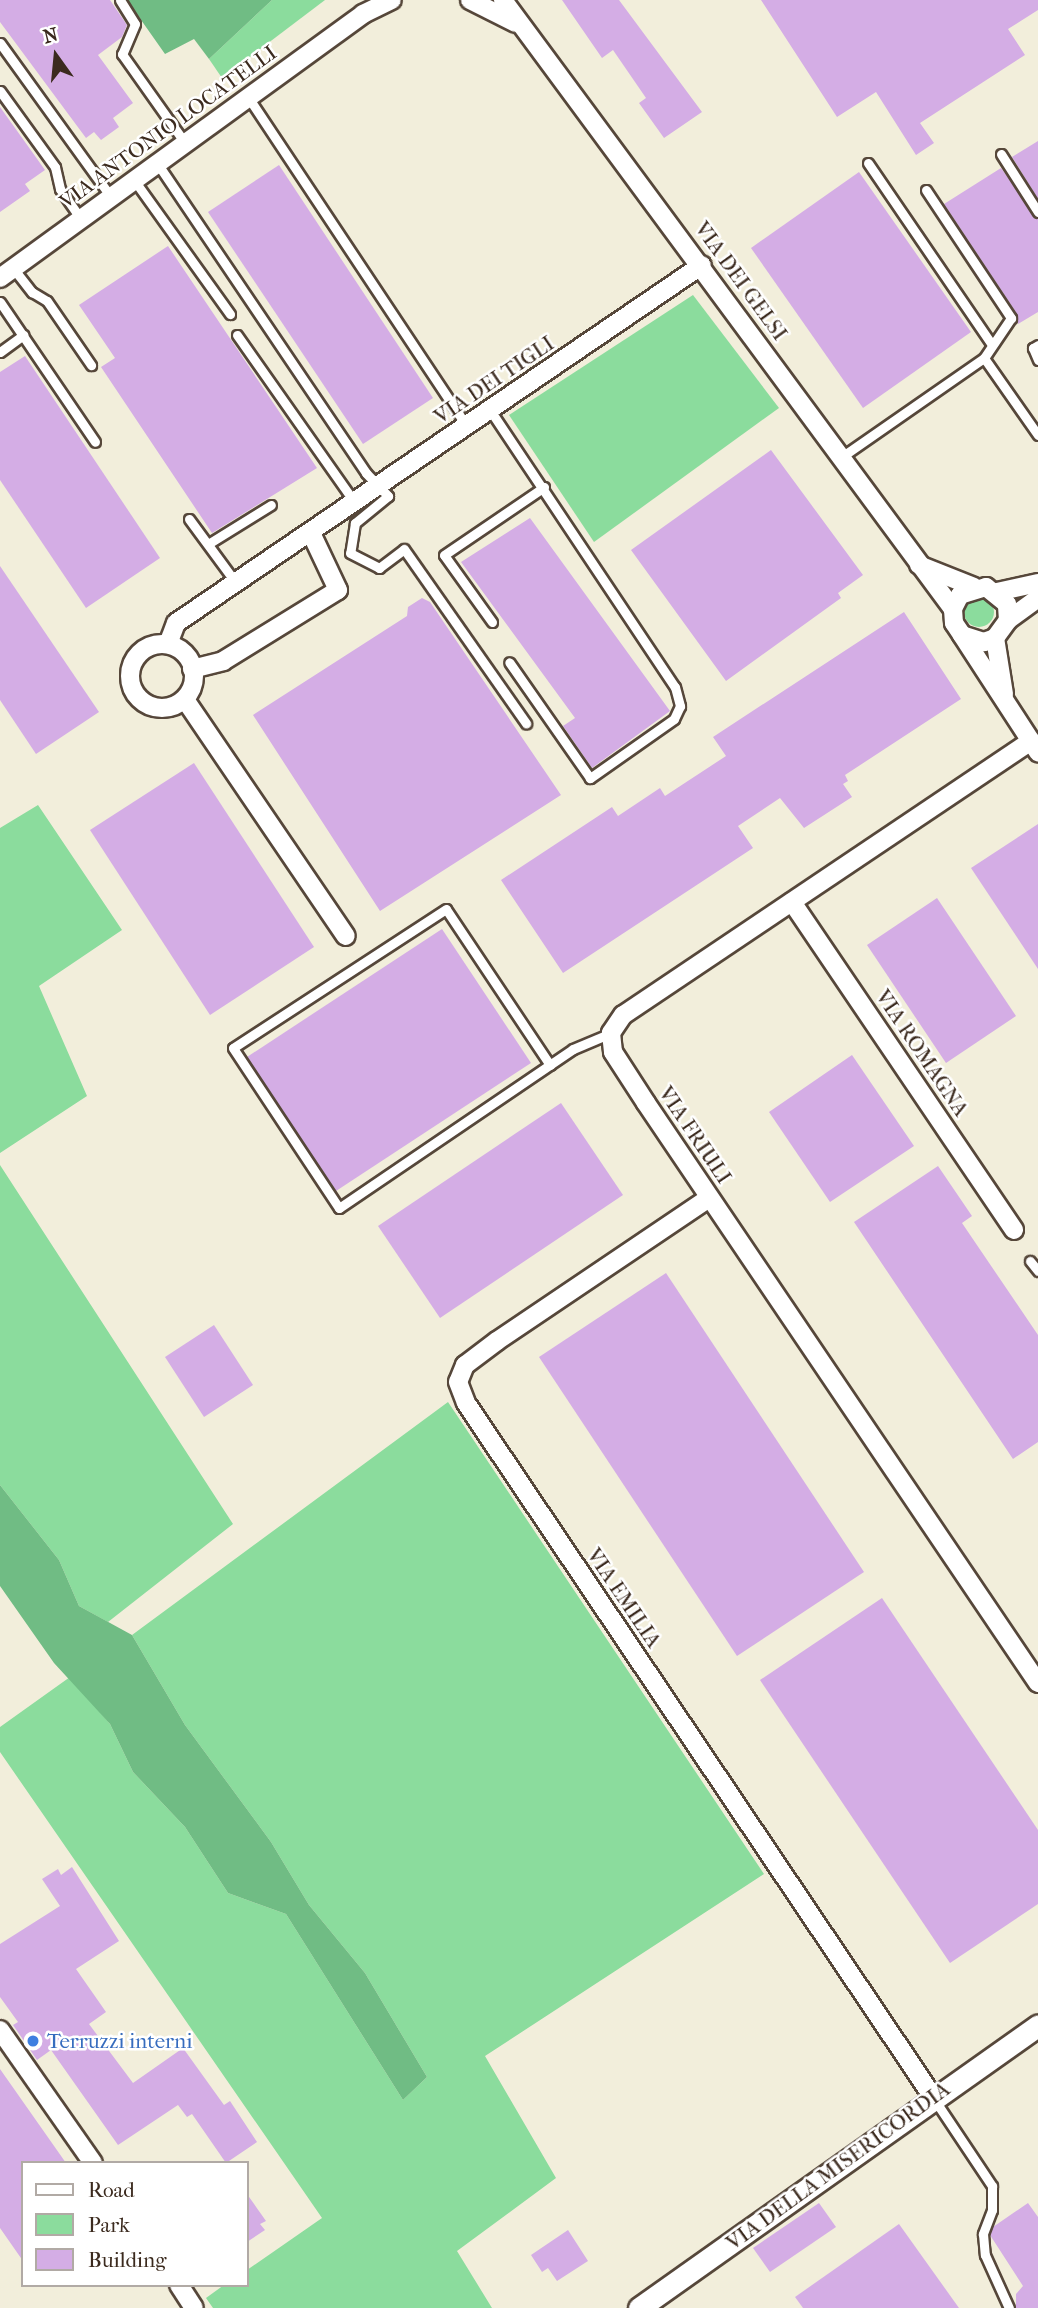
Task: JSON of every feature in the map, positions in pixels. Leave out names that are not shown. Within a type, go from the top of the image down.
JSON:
[{"type":"street","name":"VIA ANTONIO LOCATELLI","points":[[7,273],[368,7],[392,0]]},
{"type":"street","points":[[470,0],[525,28]]},
{"type":"street","name":"VIA DEI GELSI","points":[[503,0],[702,265],[916,564],[953,609]]},
{"type":"street","name":"VIA DEI TIGLI","points":[[169,644],[176,623],[702,265]]},
{"type":"street","points":[[192,669],[223,661],[338,590],[311,533]]},
{"type":"street","points":[[916,564],[974,587],[997,592],[1038,583]]},
{"type":"street","points":[[611,1033],[623,1015],[792,902],[1034,747],[954,624],[953,609],[960,595],[974,587]]},
{"type":"street","points":[[997,592],[1007,604],[1008,620]]},
{"type":"street","points":[[962,635],[984,642],[995,638],[1008,620],[1038,598]]},
{"type":"street","points":[[995,638],[1008,708]]},
{"type":"street","points":[[169,644],[184,653],[195,682],[186,701],[154,706],[133,696],[130,675],[136,655],[148,646],[169,644]]},
{"type":"street","points":[[186,701],[346,936]]},
{"type":"street","name":"VIA ROMAGNA","points":[[792,902],[1014,1230]]},
{"type":"street","name":"VIA FRIULI","points":[[611,1033],[613,1052],[1038,1683]]},
{"type":"street","name":"VIA EMILIA","points":[[709,1198],[497,1341],[465,1365],[458,1381],[466,1403],[933,2098]]},
{"type":"street","name":"VIA DELLA MISERICORDIA","points":[[639,2308],[1038,2025]]},
{"type":"street","points":[[0,2030],[92,2161]]},
{"type":"street","points":[[179,2287],[194,2308]]},
{"type":"lane","points":[[120,0],[135,23],[122,54],[185,143]]},
{"type":"lane","points":[[0,43],[111,197]]},
{"type":"lane","points":[[0,90],[55,167],[60,189],[80,219]]},
{"type":"lane","points":[[248,97],[467,426]]},
{"type":"lane","points":[[1001,154],[1038,212]]},
{"type":"lane","points":[[158,163],[366,473],[388,496],[355,523],[350,553],[379,568],[404,549],[526,723]]},
{"type":"lane","points":[[868,163],[992,345]]},
{"type":"lane","points":[[134,180],[230,314]]},
{"type":"lane","points":[[840,458],[984,358],[1011,318],[926,190]]},
{"type":"lane","points":[[7,273],[47,301],[91,365]]},
{"type":"lane","points":[[0,302],[95,442]]},
{"type":"lane","points":[[0,352],[23,335]]},
{"type":"lane","points":[[237,335],[355,503]]},
{"type":"lane","points":[[1038,345],[1033,348],[1038,360]]},
{"type":"lane","points":[[984,358],[1038,435]]},
{"type":"lane","points":[[490,410],[544,487],[675,687],[680,706],[674,719],[590,778],[509,662]]},
{"type":"lane","points":[[492,622],[444,555],[544,487]]},
{"type":"lane","points":[[208,544],[271,505]]},
{"type":"lane","points":[[190,519],[236,583]]},
{"type":"lane","points":[[550,1065],[446,909],[233,1048],[340,1208],[550,1065],[611,1033]]},
{"type":"lane","points":[[1030,1261],[1038,1271]]},
{"type":"lane","points":[[933,2098],[992,2186],[992,2210],[983,2234],[985,2255],[1009,2308]]},
{"type":"green space","points":[[127,0],[272,0],[209,59],[194,39],[165,54]]},
{"type":"green space","points":[[272,0],[325,0],[222,78],[209,59]]},
{"type":"green space","points":[[693,295],[779,408],[594,542],[509,415]]},
{"type":"green space","points":[[979,597],[990,601],[994,612],[990,623],[979,627],[968,623],[964,612],[968,601]]},
{"type":"green space","points":[[38,805],[122,930],[39,986],[87,1096],[0,1153],[0,828]]},
{"type":"green space","points":[[0,1165],[233,1524],[108,1622],[79,1606],[59,1560],[0,1485]]},
{"type":"green space","points":[[448,1402],[764,1874],[485,2056],[556,2178],[457,2251],[492,2308],[213,2308],[206,2298],[221,2287],[248,2287],[248,2269],[322,2218],[0,1752],[0,1727],[70,1677],[110,1724],[133,1772],[185,1827],[228,1893],[286,1914],[403,2100],[427,2077],[365,1973],[309,1905],[271,1842],[185,1725],[132,1635]]},
{"type":"green space","points":[[0,1485],[59,1560],[79,1606],[132,1635],[185,1725],[271,1842],[309,1905],[365,1973],[427,2077],[403,2100],[286,1914],[228,1893],[185,1827],[133,1772],[110,1724],[54,1663],[0,1586]]},
{"type":"building","points":[[0,0],[110,0],[127,25],[122,37],[98,55],[133,103],[113,118],[119,127],[101,140],[94,132],[86,138],[0,22]]},
{"type":"building","points":[[562,0],[619,0],[702,112],[664,138],[639,103],[646,98],[613,50],[602,58]]},
{"type":"building","points":[[761,0],[1038,0],[1038,10],[1008,29],[1025,55],[920,123],[934,143],[916,155],[876,92],[837,117]]},
{"type":"building","points":[[0,107],[45,170],[25,184],[30,191],[0,212]]},
{"type":"building","points":[[1038,141],[1038,199],[1012,157]]},
{"type":"building","points":[[279,165],[433,398],[363,444],[208,212]]},
{"type":"building","points":[[1001,168],[1038,219],[1038,312],[1018,324],[1017,314],[944,204]]},
{"type":"building","points":[[859,172],[971,332],[863,408],[751,248]]},
{"type":"building","points":[[168,246],[317,468],[212,533],[101,367],[115,358],[79,305]]},
{"type":"building","points":[[25,356],[160,558],[86,608],[0,480],[0,372]]},
{"type":"building","points":[[771,450],[863,575],[838,593],[841,598],[726,681],[631,550]]},
{"type":"building","points":[[530,518],[670,711],[592,768],[563,726],[575,718],[461,562]]},
{"type":"building","points":[[0,566],[99,712],[36,754],[0,700]]},
{"type":"building","points":[[422,598],[430,602],[561,795],[380,911],[253,715],[407,616],[408,607]]},
{"type":"building","points":[[904,612],[961,699],[845,775],[848,781],[843,784],[852,797],[804,828],[780,798],[738,826],[753,848],[563,973],[501,880],[612,807],[618,816],[660,788],[665,796],[726,756],[713,737]]},
{"type":"building","points":[[194,763],[314,947],[210,1015],[90,830]]},
{"type":"building","points":[[1038,824],[1038,969],[971,868]]},
{"type":"building","points":[[937,898],[1016,1016],[946,1063],[867,945]]},
{"type":"building","points":[[442,929],[531,1063],[336,1191],[247,1057]]},
{"type":"building","points":[[852,1055],[914,1146],[830,1202],[769,1112]]},
{"type":"building","points":[[561,1103],[623,1195],[440,1318],[378,1226]]},
{"type":"building","points":[[938,1166],[972,1216],[962,1223],[1038,1335],[1038,1442],[1013,1459],[854,1222]]},
{"type":"building","points":[[666,1273],[864,1572],[737,1656],[539,1357]]},
{"type":"building","points":[[214,1325],[253,1385],[204,1417],[165,1357]]},
{"type":"building","points":[[882,1598],[1038,1830],[1038,1904],[950,1963],[760,1680]]},
{"type":"building","points":[[72,1867],[119,1941],[76,1969],[106,2012],[89,2024],[133,2083],[183,2048],[224,2105],[230,2101],[257,2142],[229,2161],[225,2161],[192,2114],[187,2117],[178,2105],[118,2145],[51,2050],[37,2060],[13,2025],[18,2022],[0,1997],[0,1944],[60,1906],[42,1879],[58,1869],[61,1875]]},
{"type":"building","points":[[0,2069],[65,2161],[21,2161],[21,2258],[0,2228]]},
{"type":"building","points":[[248,2195],[266,2221],[260,2224],[265,2230],[248,2241]]},
{"type":"building","points":[[819,2203],[836,2227],[770,2272],[753,2248]]},
{"type":"building","points":[[1028,2203],[1038,2217],[1038,2308],[1016,2308],[1016,2294],[1023,2286],[990,2235],[993,2227]]},
{"type":"building","points":[[899,2224],[959,2308],[803,2308],[795,2297]]},
{"type":"building","points":[[568,2230],[588,2261],[557,2281],[548,2268],[542,2272],[531,2255]]},
{"type":"place","name":"Terruzzi interni","points":[[33,2041]]}]
